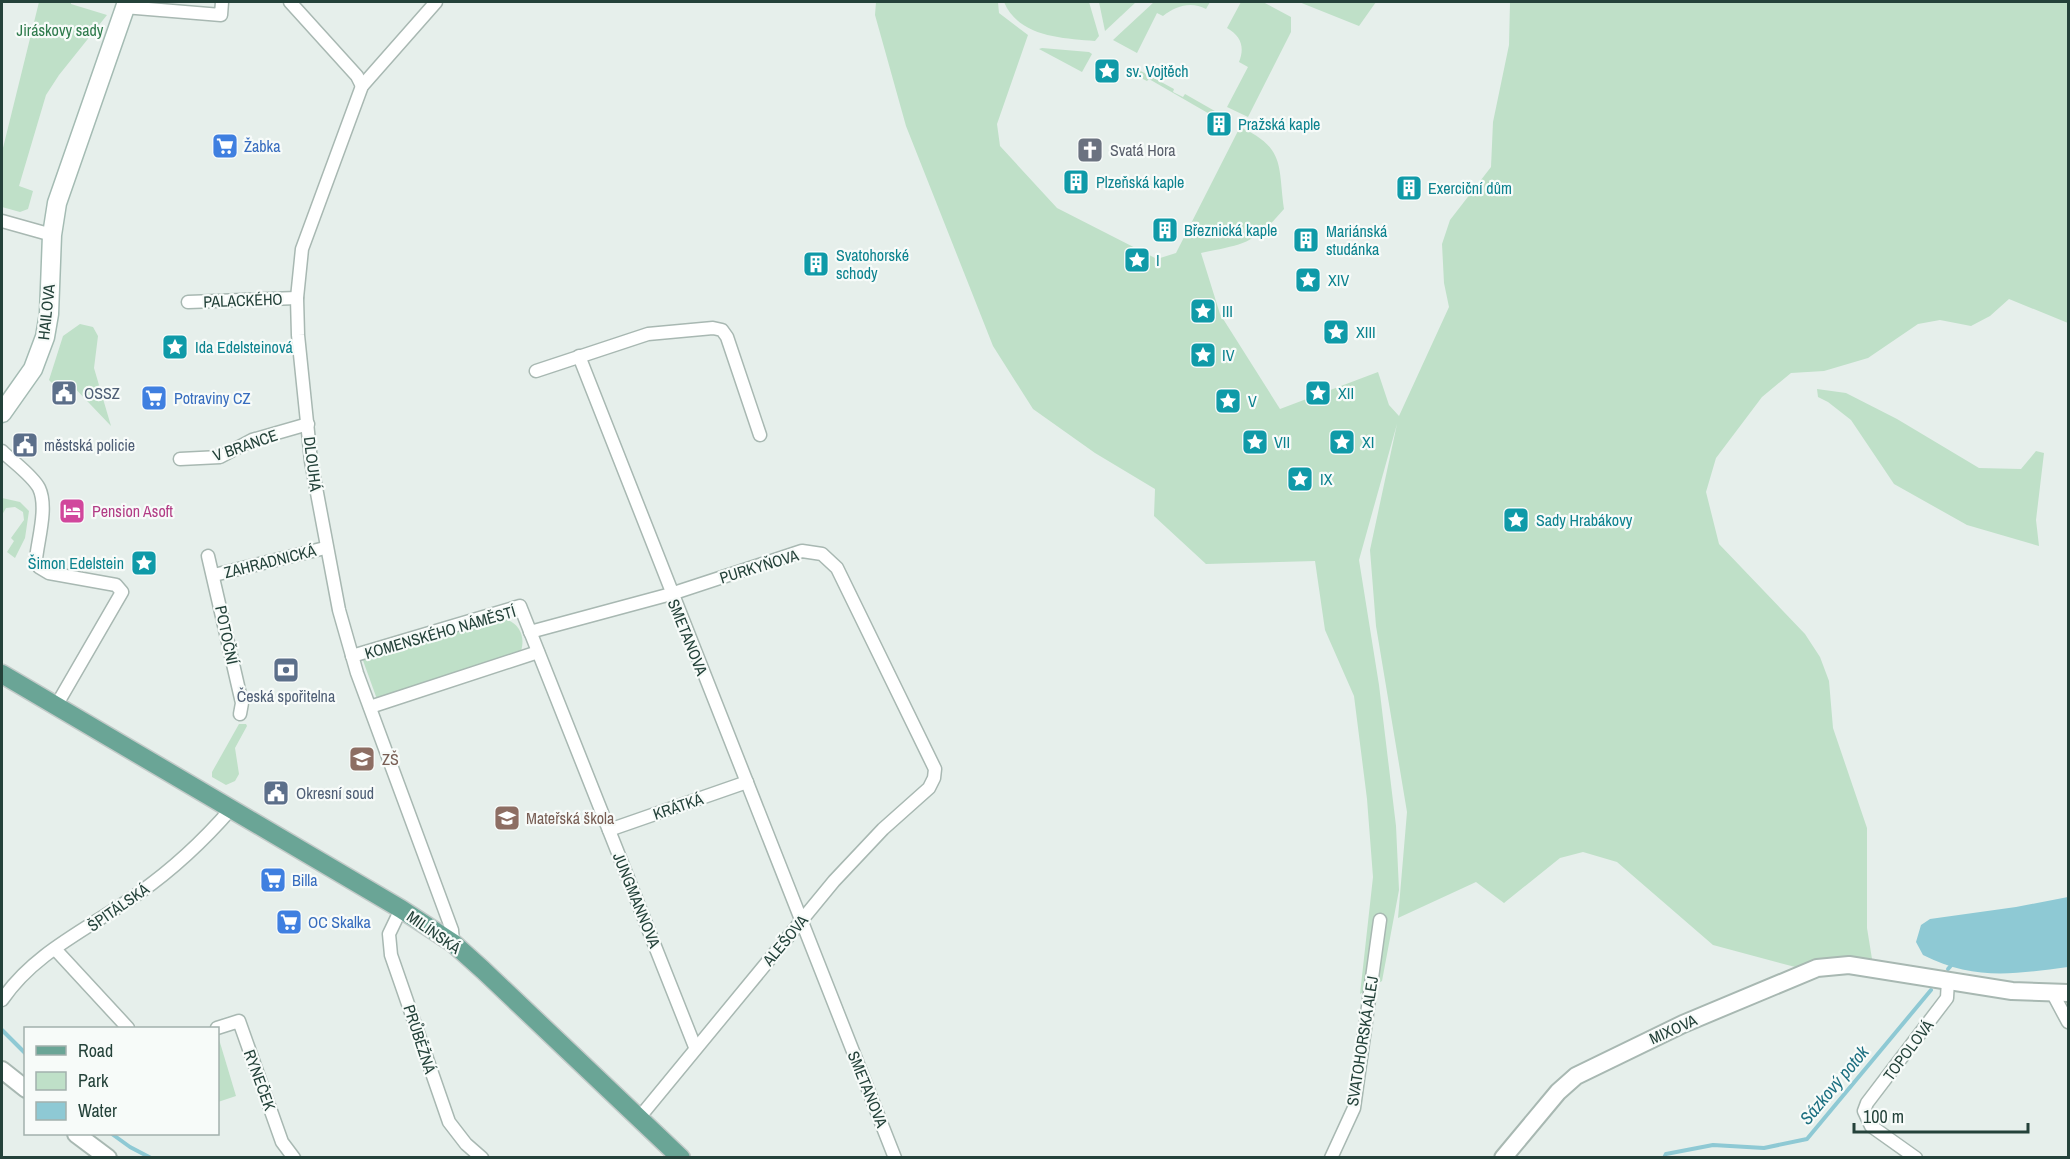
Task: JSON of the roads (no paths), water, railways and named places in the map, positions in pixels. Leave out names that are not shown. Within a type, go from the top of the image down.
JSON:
[{"type":"main road","name":"HAILOVA","points":[[2,413],[25,382],[40,353],[49,314],[55,219],[125,4]]},
{"type":"main road","name":"MILÍNSKÁ","points":[[2,674],[400,909],[453,943],[681,1158]]},
{"type":"street","points":[[125,4],[222,15],[222,2]]},
{"type":"street","points":[[290,2],[362,86],[433,6]]},
{"type":"street","name":"DLOUHÁ","points":[[362,86],[307,231],[299,269],[298,335],[311,461],[325,548],[352,656],[452,930],[453,943]]},
{"type":"street","points":[[2,221],[55,219]]},
{"type":"street","name":"PALACKÉHO","points":[[188,302],[297,298]]},
{"type":"street","points":[[536,371],[648,334],[713,327],[722,330],[760,435]]},
{"type":"street","name":"SMETANOVA","points":[[579,356],[895,1158]]},
{"type":"street","name":"V BRANCE","points":[[180,459],[220,457],[252,440],[308,424]]},
{"type":"street","points":[[2,451],[37,485],[42,507],[36,559],[39,567],[49,573],[116,585],[122,592],[56,706]]},
{"type":"street","name":"ZAHRADNICKÁ","points":[[214,575],[325,548]]},
{"type":"street","name":"PURKYŇOVA","points":[[530,632],[671,594],[802,551],[813,551],[829,559],[837,568],[935,769]]},
{"type":"street","name":"POTOČNÍ","points":[[208,556],[242,703],[240,714]]},
{"type":"street","name":"KOMENSKÉHO NÁMĚSTÍ","points":[[352,656],[520,606],[538,652]]},
{"type":"street","points":[[370,707],[538,652]]},
{"type":"street","name":"JUNGMANNOVA","points":[[538,652],[695,1047]]},
{"type":"street","name":"ALEŠOVA","points":[[639,1118],[695,1047],[834,881],[876,836],[929,788],[935,769]]},
{"type":"street","name":"KRÁTKÁ","points":[[609,830],[747,782]]},
{"type":"street","name":"ŠPITÁLSKÁ","points":[[2,999],[23,972],[141,892],[211,832],[231,809]]},
{"type":"street","name":"PRŮBĚŽNÁ","points":[[400,909],[389,934],[391,955],[446,1116],[456,1133],[482,1158]]},
{"type":"street","name":"SVATOHORSKÁ ALEJ","points":[[1331,1158],[1354,1108],[1380,920]]},
{"type":"street","points":[[55,949],[126,1027]]},
{"type":"street","name":"MIXOVA","points":[[1503,1158],[1558,1092],[1576,1076],[1599,1063],[1817,968],[1849,965],[1878,968],[2012,991],[2061,994]]},
{"type":"street","name":"TOPOLOVÁ","points":[[1916,1158],[1871,1126],[1866,1118],[1867,1104],[1947,998],[1948,980]]},
{"type":"street","points":[[2061,994],[2068,1022]]},
{"type":"street","name":"RYNEČEK","points":[[219,1028],[239,1022],[282,1143],[294,1158]]},
{"type":"street","points":[[2,1070],[24,1087]]},
{"type":"street","points":[[77,1135],[108,1158]]},
{"type":"water","points":[[2068,897],[2068,967],[2012,973],[1977,972],[1960,969],[1923,955],[1916,942],[1921,925],[1930,919]]},
{"type":"waterway","name":"Sázkový potok","points":[[1948,969],[1954,962]]},
{"type":"waterway","name":"Sázkový potok","points":[[1664,1158],[1666,1154],[1713,1145],[1764,1148],[1807,1139],[1931,990]]},
{"type":"waterway","points":[[2,1030],[24,1052]]},
{"type":"waterway","points":[[113,1135],[151,1158]]},
{"type":"place","name":"sv. Vojtěch","points":[[1107,71]]},
{"type":"place","name":"Pražská kaple","points":[[1219,124]]},
{"type":"place","name":"Žabka","points":[[225,146]]},
{"type":"place","name":"Svatá Hora","points":[[1090,150]]},
{"type":"place","name":"Plzeňská kaple","points":[[1076,182]]},
{"type":"place","name":"Exerciční dům","points":[[1409,188]]},
{"type":"place","name":"Březnická kaple","points":[[1165,230]]},
{"type":"place","name":"Mariánská studánka","points":[[1306,240]]},
{"type":"place","name":"I","points":[[1137,260]]},
{"type":"place","name":"Svatohorské schody","points":[[816,264]]},
{"type":"place","name":"XIV","points":[[1308,280]]},
{"type":"place","name":"III","points":[[1203,311]]},
{"type":"place","name":"XIII","points":[[1336,332]]},
{"type":"place","name":"Ida Edelsteinová","points":[[175,347]]},
{"type":"place","name":"IV","points":[[1203,355]]},
{"type":"place","name":"OSSZ","points":[[64,393]]},
{"type":"place","name":"XII","points":[[1318,393]]},
{"type":"place","name":"Potraviny CZ","points":[[154,398]]},
{"type":"place","name":"V","points":[[1228,401]]},
{"type":"place","name":"VII","points":[[1255,442]]},
{"type":"place","name":"XI","points":[[1342,442]]},
{"type":"place","name":"městská policie","points":[[25,445]]},
{"type":"place","name":"IX","points":[[1300,479]]},
{"type":"place","name":"Pension Asoft","points":[[72,511]]},
{"type":"place","name":"Sady Hrabákovy","points":[[1516,520]]},
{"type":"place","name":"Šimon Edelstein","points":[[144,563]]},
{"type":"place","name":"Česká spořitelna","points":[[286,670]]},
{"type":"place","name":"ZŠ","points":[[362,759]]},
{"type":"place","name":"Okresní soud","points":[[276,793]]},
{"type":"place","name":"Mateřská škola","points":[[507,818]]},
{"type":"place","name":"Billa","points":[[273,880]]},
{"type":"place","name":"OC Skalka","points":[[289,922]]},
{"type":"park label","name":"Jiráskovy sady","points":[[60,30]]}]
